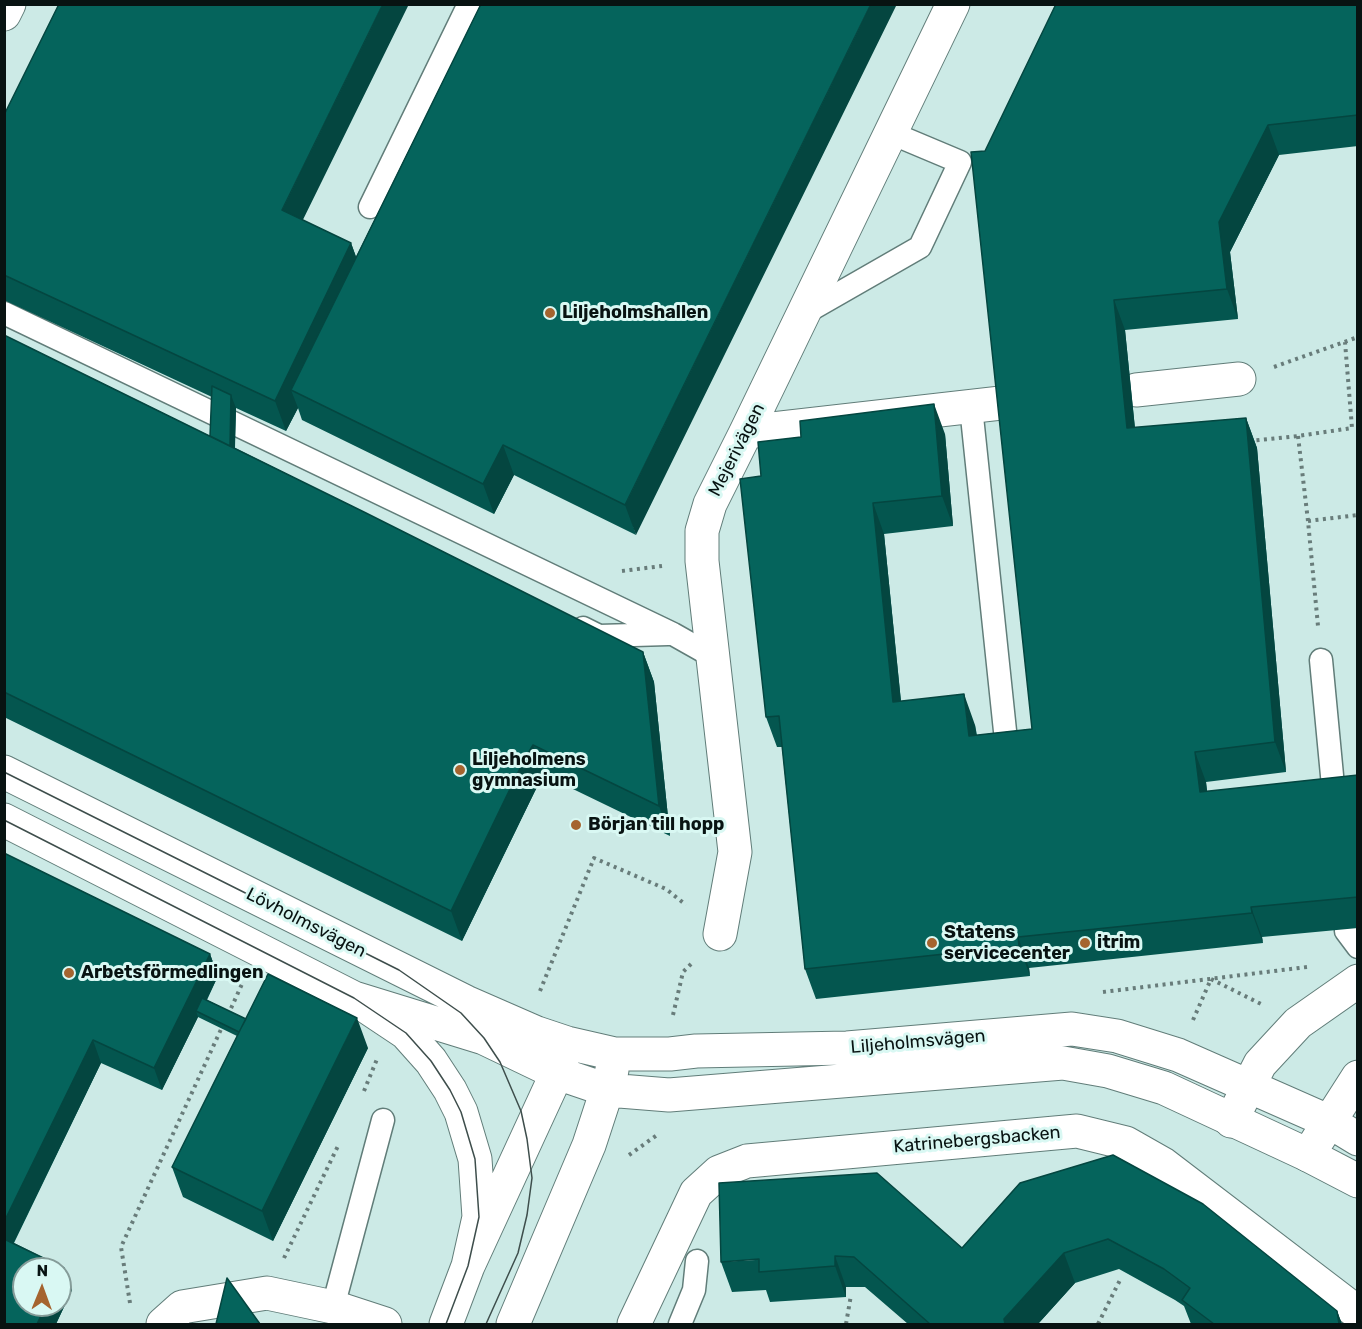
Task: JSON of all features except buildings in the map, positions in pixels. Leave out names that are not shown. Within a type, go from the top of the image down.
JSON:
[{"type":"street","points":[[4,14],[9,4]]},
{"type":"street","name":"Mejerivägen","points":[[720,934],[735,852],[702,561],[702,531],[710,504],[953,4]]},
{"type":"street","points":[[1136,390],[1239,380]]},
{"type":"street","points":[[746,432],[986,405]]},
{"type":"street","name":"Lövholmsvägen","points":[[4,772],[456,997],[537,1033],[562,1058],[607,1090]]},
{"type":"street","name":"Lövholmsvägen","points":[[4,820],[354,998],[405,1033],[430,1061],[450,1090],[461,1112],[475,1159],[479,1217],[468,1266]]},
{"type":"street","points":[[1231,1121],[1260,1064],[1299,1023],[1358,981]]},
{"type":"street","name":"Lövholmsvägen","points":[[354,998],[484,1038],[562,1058],[615,1053]]},
{"type":"street","name":"Liljeholmsvägen","points":[[615,1053],[670,1054],[696,1051],[847,1048],[1072,1029],[1117,1036],[1178,1055],[1330,1122],[1358,1139]]},
{"type":"street","points":[[513,1324],[589,1145],[607,1090],[615,1053]]},
{"type":"street","points":[[446,1324],[468,1266],[562,1058]]},
{"type":"street","name":"Liljeholmsvägen","points":[[607,1090],[669,1095],[1063,1064],[1108,1071],[1164,1088],[1308,1155],[1358,1181]]},
{"type":"street","points":[[1308,1155],[1358,1077]]},
{"type":"street","name":"Katrinebergsbacken","points":[[634,1324],[696,1193],[719,1172],[747,1161],[1077,1131],[1126,1143],[1163,1164],[1358,1313]]},
{"type":"street","points":[[163,1324],[182,1308],[267,1293],[333,1307],[385,1324]]},
{"type":"lane","points":[[370,207],[469,4]]},
{"type":"lane","points":[[803,314],[921,247],[960,162],[891,133]]},
{"type":"lane","points":[[4,313],[673,634],[712,656]]},
{"type":"lane","points":[[986,405],[1007,750]]},
{"type":"lane","points":[[567,621],[599,636],[673,634]]},
{"type":"lane","points":[[1322,660],[1335,807]]},
{"type":"lane","points":[[333,1307],[383,1120]]},
{"type":"lane","points":[[680,1324],[694,1290],[697,1261]]},
{"type":"path","points":[[1239,380],[1358,337]]},
{"type":"path","points":[[1245,441],[1352,428],[1346,342]]},
{"type":"path","points":[[1298,436],[1322,660]]},
{"type":"path","points":[[1308,521],[1358,515]]},
{"type":"path","points":[[614,572],[702,561]]},
{"type":"path","points":[[536,1002],[594,858],[666,889]]},
{"type":"path","points":[[672,1018],[683,972],[720,934]]},
{"type":"path","points":[[1099,992],[1312,967]]},
{"type":"path","points":[[132,1313],[121,1247],[245,978]]},
{"type":"path","points":[[379,1055],[362,1097],[383,1120]]},
{"type":"path","points":[[628,1155],[661,1132]]},
{"type":"path","points":[[267,1293],[342,1138]]},
{"type":"path","points":[[1098,1324],[1120,1280]]},
{"type":"path","points":[[846,1324],[851,1295]]},
{"type":"tram line","points":[[4,772],[399,970],[461,1013],[484,1038],[500,1062],[521,1111],[532,1178],[527,1215],[518,1253],[486,1324]]},
{"type":"tram line","points":[[4,820],[354,998],[406,1033],[431,1061],[461,1112],[475,1159],[479,1217],[468,1266],[446,1324]]},
{"type":"place","name":"Liljeholmshallen","points":[[550,313]]},
{"type":"place","name":"Liljeholmens gymnasium","points":[[460,770]]},
{"type":"place","name":"Början till hopp","points":[[576,825]]},
{"type":"place","name":"Statens servicecenter","points":[[932,943]]},
{"type":"place","name":"itrim","points":[[1085,943]]},
{"type":"place","name":"Arbetsförmedlingen","points":[[69,973]]}]
